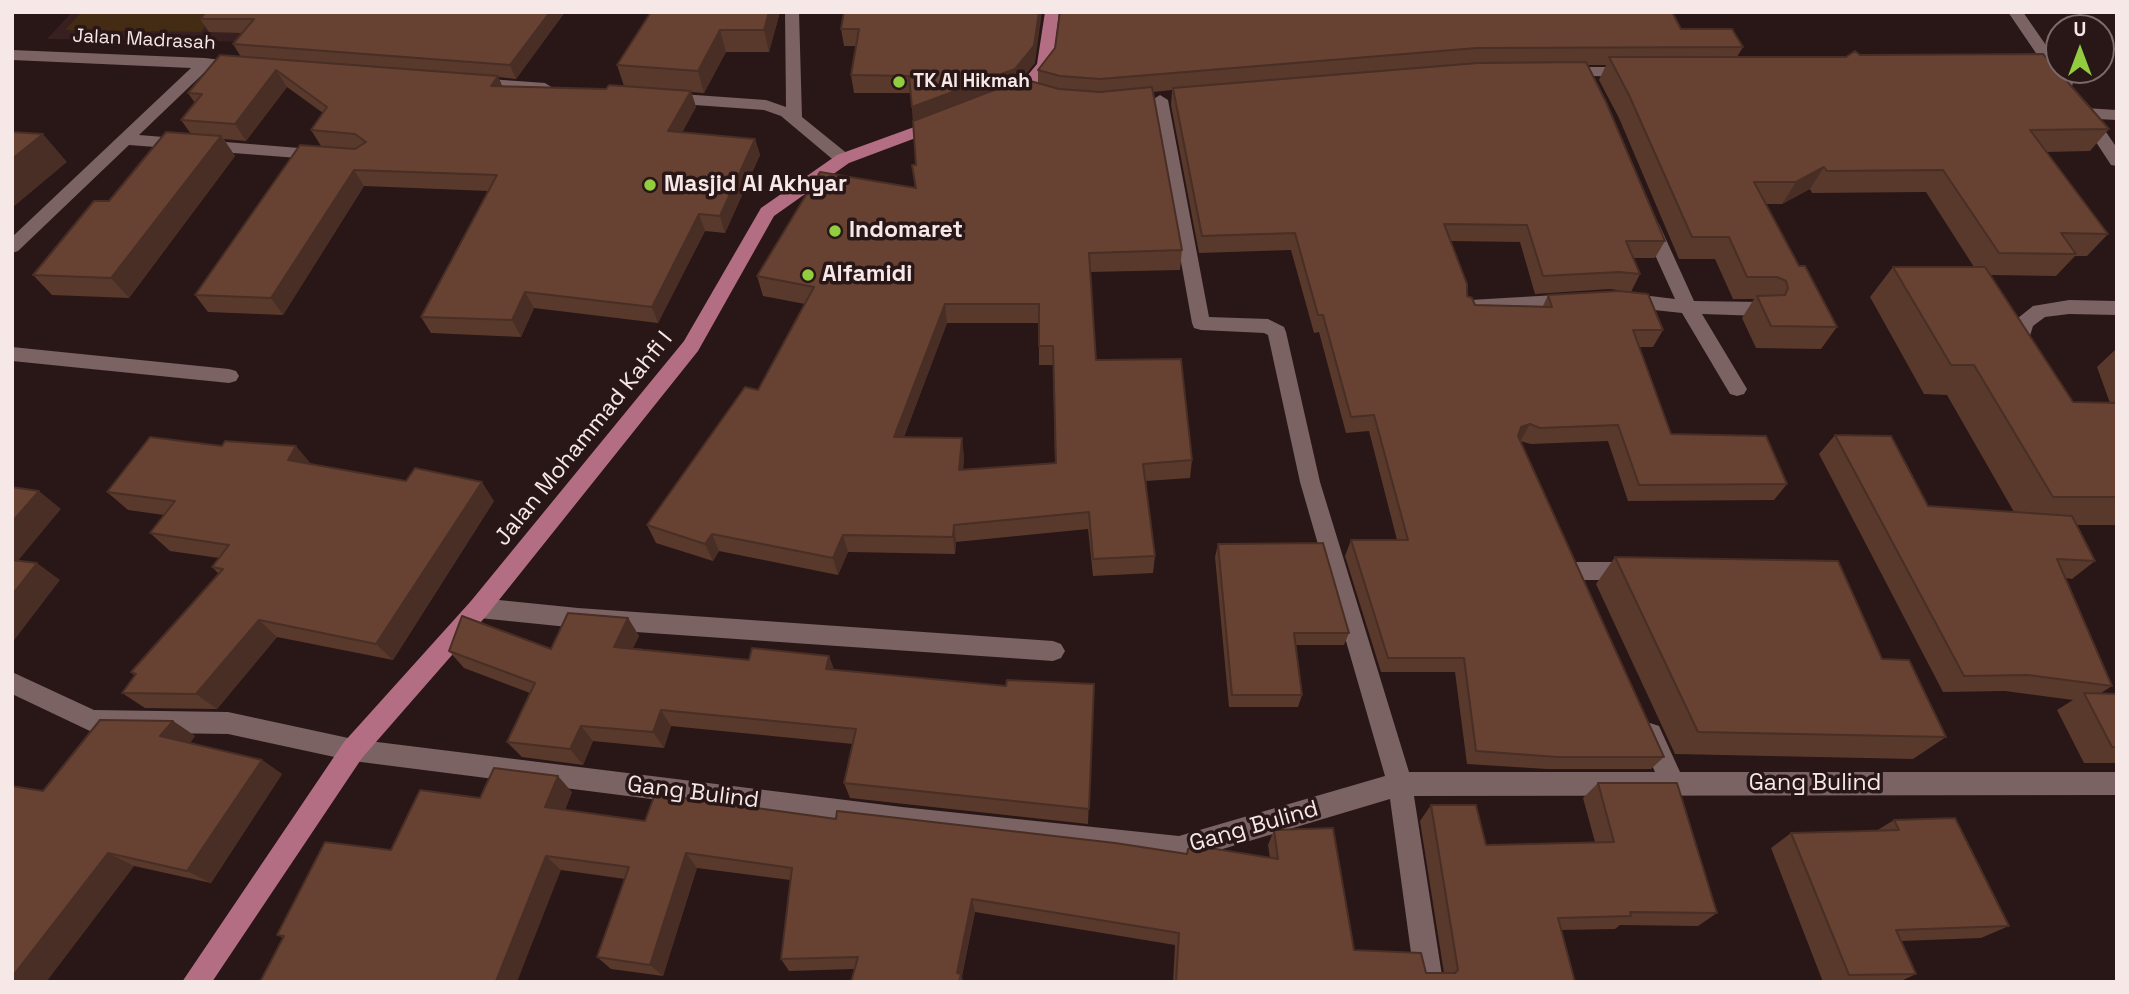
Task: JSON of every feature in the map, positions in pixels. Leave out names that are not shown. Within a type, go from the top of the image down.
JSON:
[{"type":"main road","points":[[984,106],[1029,93],[1045,65],[1052,12]]},
{"type":"main road","name":"Jalan Mohammad Kahfi I","points":[[196,982],[354,750],[479,608],[691,346],[767,212],[842,159],[958,116]]},
{"type":"street","points":[[792,12],[794,118]]},
{"type":"street","points":[[2015,12],[2117,161]]},
{"type":"street","name":"Jalan Madrasah","points":[[12,55],[259,67]]},
{"type":"street","points":[[12,247],[205,63]]},
{"type":"street","points":[[1584,71],[1596,95]]},
{"type":"street","points":[[1542,72],[1649,72]]},
{"type":"street","points":[[465,82],[561,90]]},
{"type":"street","points":[[656,97],[766,105],[794,118],[842,159]]},
{"type":"street","points":[[1160,99],[1200,321],[1206,325],[1276,328],[1310,482],[1400,783],[1429,982]]},
{"type":"street","points":[[2086,114],[2117,115]]},
{"type":"street","points":[[124,139],[338,156]]},
{"type":"street","points":[[1644,207],[1688,307],[1737,388]]},
{"type":"street","points":[[1471,307],[1603,299],[1688,307],[1762,309]]},
{"type":"street","points":[[2035,370],[2021,336],[2025,323],[2040,311],[2068,307],[2117,308]]},
{"type":"street","points":[[12,354],[229,376]]},
{"type":"street","points":[[1565,547],[1588,596]]},
{"type":"street","points":[[1576,571],[1654,571]]},
{"type":"street","points":[[479,608],[592,619],[1053,651]]},
{"type":"street","name":"Gang Bulind","points":[[12,682],[92,721],[228,723],[354,750],[902,819],[1179,849],[1400,783],[2115,784]]},
{"type":"street","points":[[1639,708],[1673,783]]},
{"type":"shaded area","points":[[72,12],[291,12],[270,42],[47,39]]},
{"type":"shaded area","points":[[82,12],[217,12],[201,32],[65,30]]},
{"type":"building","points":[[206,12],[550,12],[510,65],[233,44],[254,19],[200,19]]},
{"type":"building","points":[[651,12],[769,12],[764,30],[720,30],[698,71],[617,65]]},
{"type":"building","points":[[844,12],[1039,12],[1034,46],[1015,69],[912,107],[909,76],[851,75],[859,29],[841,29]]},
{"type":"building","points":[[1060,12],[1672,12],[1681,29],[1732,29],[1743,47],[1477,48],[1100,79],[1060,76],[1038,70],[1055,48]]},
{"type":"building","points":[[1855,51],[1860,55],[2043,54],[2045,84],[2069,84],[2109,129],[2030,130],[2108,234],[2061,233],[2076,254],[1999,253],[1943,170],[1827,171],[1824,167],[1796,182],[1754,182],[1799,266],[1805,266],[1837,327],[1771,326],[1757,296],[1785,295],[1788,288],[1786,281],[1777,277],[1747,277],[1729,237],[1692,237],[1629,95],[1609,57],[1846,57]]},
{"type":"building","points":[[220,55],[498,76],[491,86],[606,89],[609,85],[691,91],[668,131],[755,139],[720,216],[699,214],[652,307],[525,292],[512,320],[421,317],[497,175],[354,170],[271,298],[195,295],[300,145],[355,149],[366,142],[355,134],[311,130],[327,107],[276,70],[235,124],[181,120],[202,94],[188,93]]},
{"type":"building","points":[[1586,62],[1606,102],[1665,241],[1626,241],[1640,274],[1619,272],[1543,276],[1527,225],[1444,224],[1467,284],[1467,296],[1472,298],[1475,305],[1552,307],[1548,295],[1619,291],[1648,294],[1663,330],[1633,330],[1671,434],[1766,436],[1787,484],[1639,485],[1618,425],[1540,428],[1530,424],[1521,427],[1518,436],[1664,757],[1557,757],[1476,751],[1464,658],[1388,658],[1351,540],[1408,540],[1374,415],[1351,417],[1323,315],[1318,315],[1295,233],[1202,236],[1173,88],[1478,63]]},
{"type":"building","points":[[1023,79],[1059,89],[1100,92],[1152,87],[1182,250],[1089,253],[1096,360],[1181,359],[1192,460],[1143,464],[1155,556],[1093,559],[1089,512],[954,525],[953,537],[843,535],[833,558],[712,534],[705,544],[647,525],[745,387],[758,390],[814,287],[757,276],[820,172],[916,188],[912,165],[916,165],[913,121]],"holes":[[[945,304],[1039,304],[1039,346],[1053,346],[1056,463],[959,470],[962,438],[894,437]]]},
{"type":"building","points":[[12,132],[43,134],[12,159]]},
{"type":"building","points":[[166,132],[221,136],[111,278],[33,275],[94,201],[109,201]]},
{"type":"building","points":[[1893,267],[1985,267],[2073,402],[2117,403],[2117,497],[2053,497],[1974,365],[1951,365]]},
{"type":"building","points":[[1835,435],[1891,436],[1928,506],[2072,516],[2095,561],[2057,559],[2112,686],[2028,675],[1964,676]]},
{"type":"building","points":[[150,437],[222,446],[225,441],[296,446],[288,460],[406,481],[415,468],[482,482],[376,644],[259,620],[196,694],[122,693],[136,674],[131,672],[223,569],[212,567],[229,545],[150,533],[175,501],[107,492]]},
{"type":"building","points":[[12,487],[39,491],[12,522]]},
{"type":"building","points":[[1323,543],[1349,633],[1294,633],[1302,695],[1232,695],[1218,544]]},
{"type":"building","points":[[1615,557],[1838,561],[1882,659],[1909,660],[1946,737],[1698,732]]},
{"type":"building","points":[[12,560],[37,563],[12,595]]},
{"type":"building","points":[[568,613],[628,618],[614,647],[749,660],[752,648],[829,656],[826,669],[1006,686],[1007,680],[1094,684],[1089,809],[844,783],[856,729],[661,710],[653,732],[581,726],[570,749],[507,742],[535,683],[449,651],[462,616],[551,649]]},
{"type":"building","points":[[2084,693],[2117,694],[2117,747],[2112,747]]},
{"type":"building","points":[[100,720],[173,721],[160,736],[262,760],[187,871],[108,853],[12,977],[12,786],[43,791]]},
{"type":"building","points":[[494,768],[558,776],[545,807],[645,821],[655,794],[836,819],[837,811],[1115,843],[1187,854],[1188,849],[1197,846],[1278,859],[1274,830],[1333,828],[1354,950],[1421,953],[1426,973],[1455,973],[1458,970],[1431,805],[1476,805],[1486,845],[1614,842],[1598,783],[1677,783],[1717,913],[1630,912],[1631,916],[1558,918],[1575,982],[1176,982],[1179,933],[972,899],[957,973],[961,974],[959,982],[851,982],[858,957],[781,959],[792,868],[686,853],[650,965],[597,957],[629,867],[546,856],[496,981],[504,982],[260,982],[284,936],[277,935],[325,842],[391,850],[420,790],[480,798]]},
{"type":"building","points":[[1955,818],[2009,926],[1896,930],[1916,974],[1849,975],[1791,833],[1899,830],[1894,820]]},
{"type":"place","name":"TK Al Hikmah","points":[[899,82]]},
{"type":"place","name":"Masjid Al Akhyar","points":[[650,185]]},
{"type":"place","name":"Indomaret","points":[[835,231]]},
{"type":"place","name":"Alfamidi","points":[[808,275]]}]
